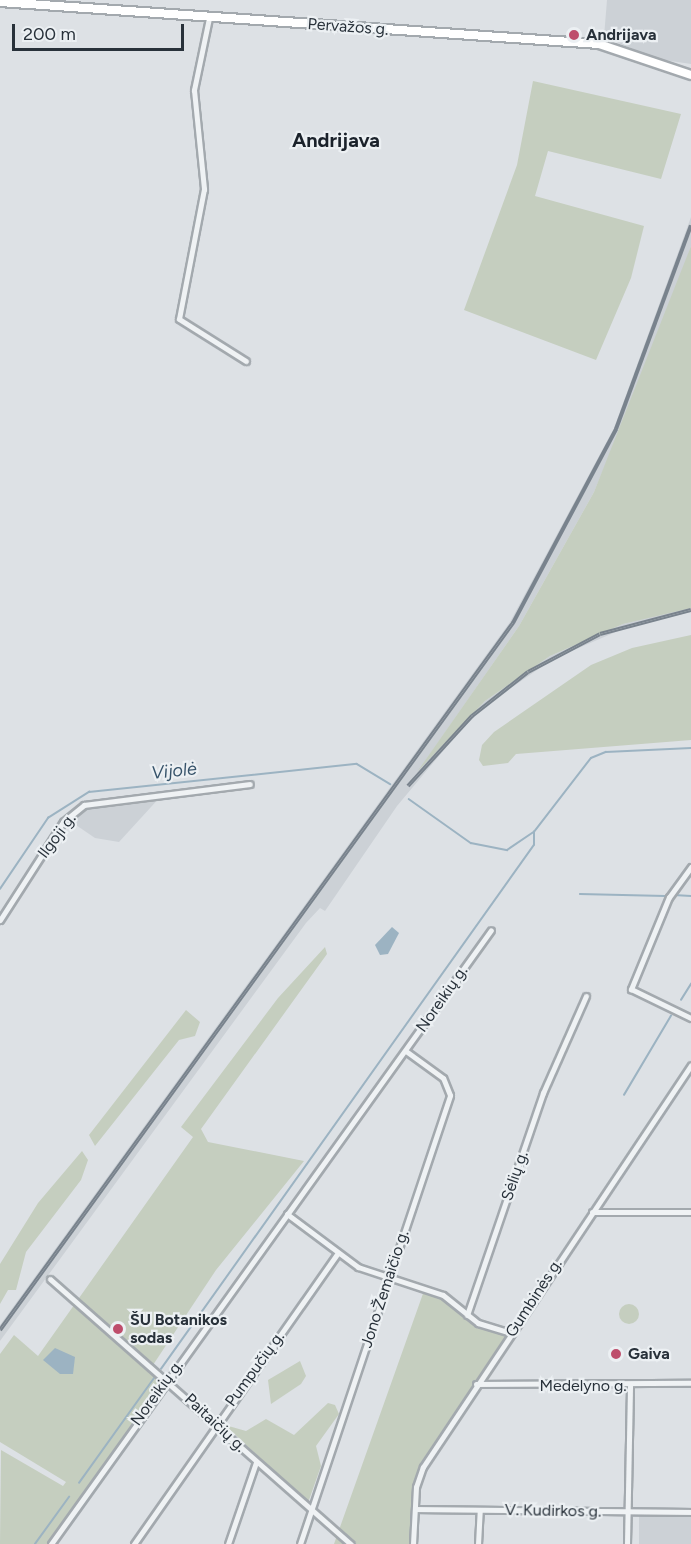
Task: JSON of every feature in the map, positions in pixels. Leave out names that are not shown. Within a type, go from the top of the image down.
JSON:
[{"type":"main road","name":"Pervažos g.","points":[[0,2],[599,44],[691,75]]},
{"type":"street","points":[[209,18],[194,90],[204,189],[179,319],[246,361]]},
{"type":"street","name":"Ilgoji g.","points":[[0,920],[63,822],[84,805],[250,784]]},
{"type":"street","points":[[691,867],[669,897],[631,989],[691,1018]]},
{"type":"street","name":"Noreikių g.","points":[[51,1544],[167,1379],[406,1051],[491,930]]},
{"type":"street","name":"Sėlių g.","points":[[467,1315],[543,1093],[586,996]]},
{"type":"street","name":"Jono Žemaičio g.","points":[[300,1544],[450,1095],[443,1078],[406,1051]]},
{"type":"street","name":"Gumbinės g.","points":[[412,1544],[420,1473],[476,1384],[691,1065]]},
{"type":"street","points":[[592,1212],[691,1212]]},
{"type":"street","points":[[287,1214],[358,1266],[443,1295],[467,1315],[511,1333]]},
{"type":"street","name":"Pumpučių g.","points":[[134,1544],[216,1423],[338,1253]]},
{"type":"street","name":"Paitaičių g.","points":[[50,1279],[167,1379],[256,1462],[351,1544]]},
{"type":"street","name":"Medelyno g.","points":[[476,1384],[630,1386],[691,1383]]},
{"type":"street","points":[[627,1544],[630,1386]]},
{"type":"street","points":[[228,1544],[256,1462]]},
{"type":"street","name":"V. Kudirkos g.","points":[[415,1509],[691,1512]]},
{"type":"street","points":[[478,1544],[480,1510]]},
{"type":"shaded area","points":[[607,0],[691,0],[691,64],[657,59],[604,37]]},
{"type":"shaded area","points":[[691,217],[691,246],[667,316],[594,492],[519,626],[423,764],[485,701],[550,656],[623,624],[676,610],[691,608],[691,612],[625,628],[553,659],[489,703],[459,732],[397,806],[325,911],[320,908],[306,923],[0,1341],[0,1325],[510,622],[614,428]]},
{"type":"shaded area","points":[[162,795],[119,842],[95,838],[73,823],[71,816],[89,804]]},
{"type":"shaded area","points":[[639,1516],[691,1516],[691,1544],[639,1544]]},
{"type":"green space","points":[[533,81],[681,114],[661,179],[548,151],[535,196],[644,226],[631,278],[596,360],[464,310],[517,165]]},
{"type":"green space","points":[[691,246],[691,608],[623,624],[550,656],[485,701],[417,772],[519,626],[594,492]]},
{"type":"green space","points":[[691,635],[691,740],[516,754],[508,763],[483,766],[479,760],[482,745],[494,732],[591,665],[632,648]]},
{"type":"green space","points":[[325,947],[327,954],[201,1129],[208,1142],[304,1161],[216,1270],[151,1368],[163,1379],[49,1544],[0,1544],[1,1450],[63,1486],[66,1482],[0,1442],[0,1354],[14,1335],[38,1356],[193,1137],[181,1127],[278,998]]},
{"type":"green space","points":[[186,1010],[200,1022],[195,1036],[179,1040],[95,1146],[89,1135]]},
{"type":"green space","points":[[82,1151],[88,1160],[81,1180],[26,1252],[16,1290],[8,1290],[0,1304],[0,1264],[38,1203]]},
{"type":"green space","points":[[425,1288],[443,1295],[478,1323],[511,1333],[420,1473],[413,1544],[334,1544]]},
{"type":"green space","points":[[625,1304],[633,1304],[639,1310],[639,1318],[633,1324],[625,1324],[619,1318],[619,1310]]},
{"type":"green space","points":[[300,1361],[306,1376],[301,1384],[271,1404],[268,1380]]},
{"type":"green space","points":[[328,1403],[335,1405],[339,1414],[316,1446],[321,1466],[308,1503],[225,1425],[246,1431],[266,1419],[294,1435]]},
{"type":"water","points":[[392,927],[399,933],[388,954],[380,955],[375,945]]},
{"type":"water","points":[[55,1348],[75,1357],[73,1374],[60,1374],[43,1360]]},
{"type":"waterway","name":"Vijolė","points":[[409,799],[471,843],[507,850],[534,832],[591,758],[606,752],[691,748]]},
{"type":"waterway","name":"Vijolė","points":[[0,889],[48,818],[89,792],[357,764],[390,784]]},
{"type":"waterway","points":[[161,1369],[534,845],[534,832]]},
{"type":"waterway","points":[[580,894],[665,896]]},
{"type":"waterway","points":[[674,895],[691,896]]},
{"type":"waterway","points":[[681,1000],[691,984]]},
{"type":"waterway","points":[[624,1095],[671,1016]]},
{"type":"waterway","points":[[79,1483],[155,1377]]},
{"type":"waterway","points":[[35,1544],[69,1497]]},
{"type":"railway","points":[[0,1330],[513,623],[616,429],[691,225]]},
{"type":"railway","points":[[408,786],[472,716],[528,672],[600,634],[691,610]]},
{"type":"place","name":"Andrijava","points":[[574,35]]},
{"type":"place","name":"ŠU Botanikos sodas","points":[[118,1329]]},
{"type":"place","name":"Gaiva","points":[[616,1354]]},
{"type":"district","name":"Andrijava","points":[[336,140]]}]
